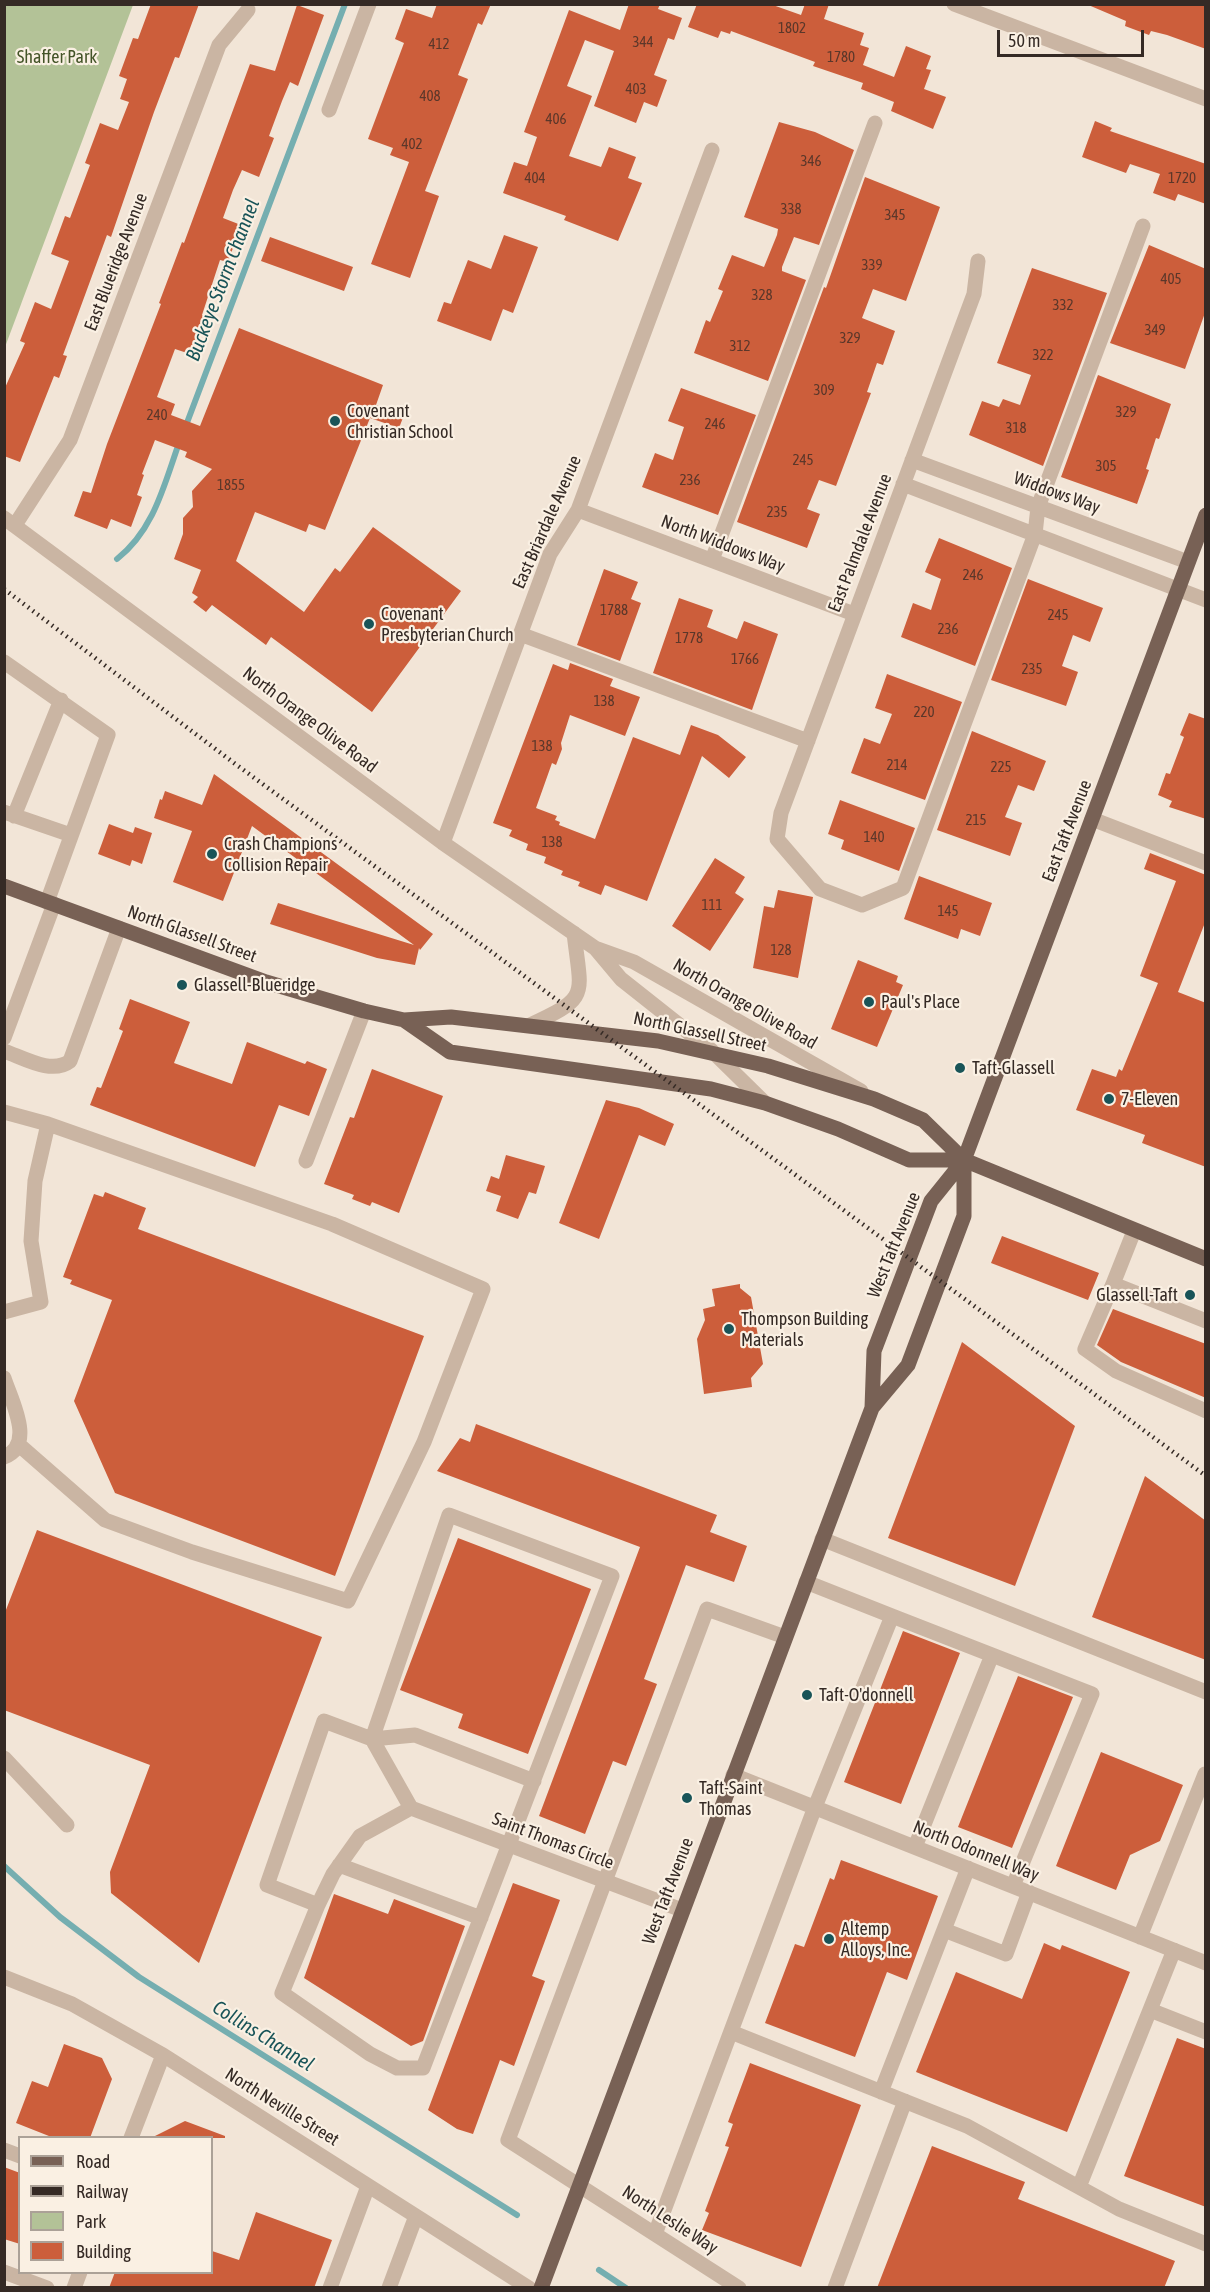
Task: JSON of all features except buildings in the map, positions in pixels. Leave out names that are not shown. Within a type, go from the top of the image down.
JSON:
[{"type":"main road","name":"East Taft Avenue","points":[[964,1160],[1206,515]]},
{"type":"main road","name":"North Glassell Street","points":[[4,886],[266,982],[364,1011],[404,1020],[451,1017],[648,1039],[712,1051],[874,1099],[923,1120],[964,1160],[1206,1259]]},
{"type":"main road","name":"North Glassell Street","points":[[404,1020],[450,1052],[671,1082],[765,1103],[838,1129],[909,1160],[964,1160]]},
{"type":"main road","name":"West Taft Avenue","points":[[872,1408],[873,1351],[931,1201],[964,1160]]},
{"type":"main road","name":"West Taft Avenue","points":[[541,2288],[872,1408],[908,1365],[964,1216],[964,1160]]},
{"type":"street","points":[[329,110],[369,4]]},
{"type":"street","points":[[954,4],[1206,99]]},
{"type":"street","name":"East Blueridge Avenue","points":[[10,522],[70,440],[219,45],[248,10]]},
{"type":"street","points":[[712,560],[875,123]]},
{"type":"street","name":"East Briardale Avenue","points":[[443,843],[550,554],[578,510],[712,150]]},
{"type":"street","points":[[1035,534],[1038,507],[1143,226]]},
{"type":"street","name":"East Palmdale Avenue","points":[[978,261],[974,294],[781,813],[777,839],[820,889],[862,905],[903,888],[1035,534]]},
{"type":"street","name":"Widdows Way","points":[[912,460],[1188,562]]},
{"type":"street","points":[[903,484],[1206,600]]},
{"type":"street","name":"North Widdows Way","points":[[578,510],[854,614]]},
{"type":"street","name":"North Orange Olive Road","points":[[10,522],[443,843],[595,948],[621,979],[712,1051],[765,1103]]},
{"type":"street","points":[[520,634],[808,741]]},
{"type":"street","points":[[4,1038],[108,735],[61,700],[6,667]]},
{"type":"street","points":[[61,700],[9,814],[72,835]]},
{"type":"street","points":[[1092,819],[1206,863]]},
{"type":"street","points":[[4,1051],[51,1067],[62,1067],[70,1061],[118,928]]},
{"type":"street","points":[[530,1025],[563,1010],[578,995],[580,984],[574,933]]},
{"type":"street","name":"North Orange Olive Road","points":[[595,948],[634,962],[874,1099]]},
{"type":"street","points":[[306,1161],[364,1011]]},
{"type":"street","points":[[4,1112],[48,1124],[332,1224],[483,1289],[424,1442],[348,1601],[192,1552],[105,1520],[18,1444]]},
{"type":"street","points":[[4,1312],[41,1302],[31,1240],[35,1181],[48,1124]]},
{"type":"street","points":[[1134,1231],[1085,1349],[1116,1371],[1206,1411]]},
{"type":"street","points":[[1113,1284],[1206,1321]]},
{"type":"street","points":[[4,1378],[22,1433],[10,1455],[4,1456]]},
{"type":"street","points":[[449,1515],[612,1576],[423,2068],[397,2068],[370,2054],[282,1994],[318,1905],[339,1865],[360,1836],[411,1808],[372,1739],[449,1515]]},
{"type":"street","points":[[822,1539],[1206,1692]]},
{"type":"street","points":[[806,1582],[1092,1694],[1013,1886]]},
{"type":"street","points":[[607,1882],[707,1609],[785,1637]]},
{"type":"street","points":[[655,2234],[815,1807],[892,1616]]},
{"type":"street","points":[[915,1847],[992,1655]]},
{"type":"street","points":[[318,1905],[267,1885],[324,1721],[372,1739],[415,1735],[534,1781]]},
{"type":"street","points":[[4,1758],[67,1825]]},
{"type":"street","name":"North Odonnell Way","points":[[733,1774],[1206,1962]]},
{"type":"street","points":[[1140,1937],[1205,1774]]},
{"type":"street","name":"Saint Thomas Circle","points":[[411,1808],[682,1910]]},
{"type":"street","points":[[339,1865],[481,1918]]},
{"type":"street","points":[[881,2092],[968,1868]]},
{"type":"street","name":"North Leslie Way","points":[[607,1882],[508,2140],[739,2288]]},
{"type":"street","points":[[944,1930],[1006,1954],[1029,1893]]},
{"type":"street","points":[[1079,2187],[1174,1950]]},
{"type":"street","name":"North Neville Street","points":[[4,1977],[72,2004],[163,2055],[529,2288]]},
{"type":"street","points":[[1150,2010],[1206,2032]]},
{"type":"street","points":[[731,2032],[967,2126],[1119,2209],[1206,2244]]},
{"type":"street","points":[[132,2136],[163,2055]]},
{"type":"street","points":[[835,2288],[905,2101]]},
{"type":"street","points":[[330,2288],[368,2186]]},
{"type":"street","points":[[389,2288],[416,2216]]},
{"type":"street","points":[[4,2272],[47,2288]]},
{"type":"green space","name":"Shaffer Park","points":[[4,5],[133,5],[5,347]]},
{"type":"waterway","name":"Buckeye Storm Channel","points":[[185,428],[345,4]]},
{"type":"waterway","name":"Buckeye Storm Channel","points":[[117,559],[130,547],[149,521],[163,491],[179,443]]},
{"type":"waterway","name":"Collins Channel","points":[[4,1866],[60,1917],[139,1977],[517,2215]]},
{"type":"waterway","name":"Collins Channel","points":[[599,2270],[626,2288]]},
{"type":"railway","points":[[4,589],[234,763],[1206,1476]]},
{"type":"place","name":"Covenant Christian School","points":[[335,421]]},
{"type":"place","name":"Covenant Presbyterian Church","points":[[369,624]]},
{"type":"place","name":"Crash Champions Collision Repair","points":[[212,854]]},
{"type":"place","name":"Glassell-Blueridge","points":[[182,985]]},
{"type":"place","name":"Paul's Place","points":[[869,1002]]},
{"type":"place","name":"Taft-Glassell","points":[[960,1068]]},
{"type":"place","name":"7-Eleven","points":[[1109,1099]]},
{"type":"place","name":"Glassell-Taft","points":[[1190,1295]]},
{"type":"place","name":"Thompson Building Materials","points":[[729,1329]]},
{"type":"place","name":"Taft-O'donnell","points":[[807,1695]]},
{"type":"place","name":"Taft-Saint Thomas","points":[[687,1798]]},
{"type":"place","name":"Altemp Alloys, Inc.","points":[[829,1939]]}]
